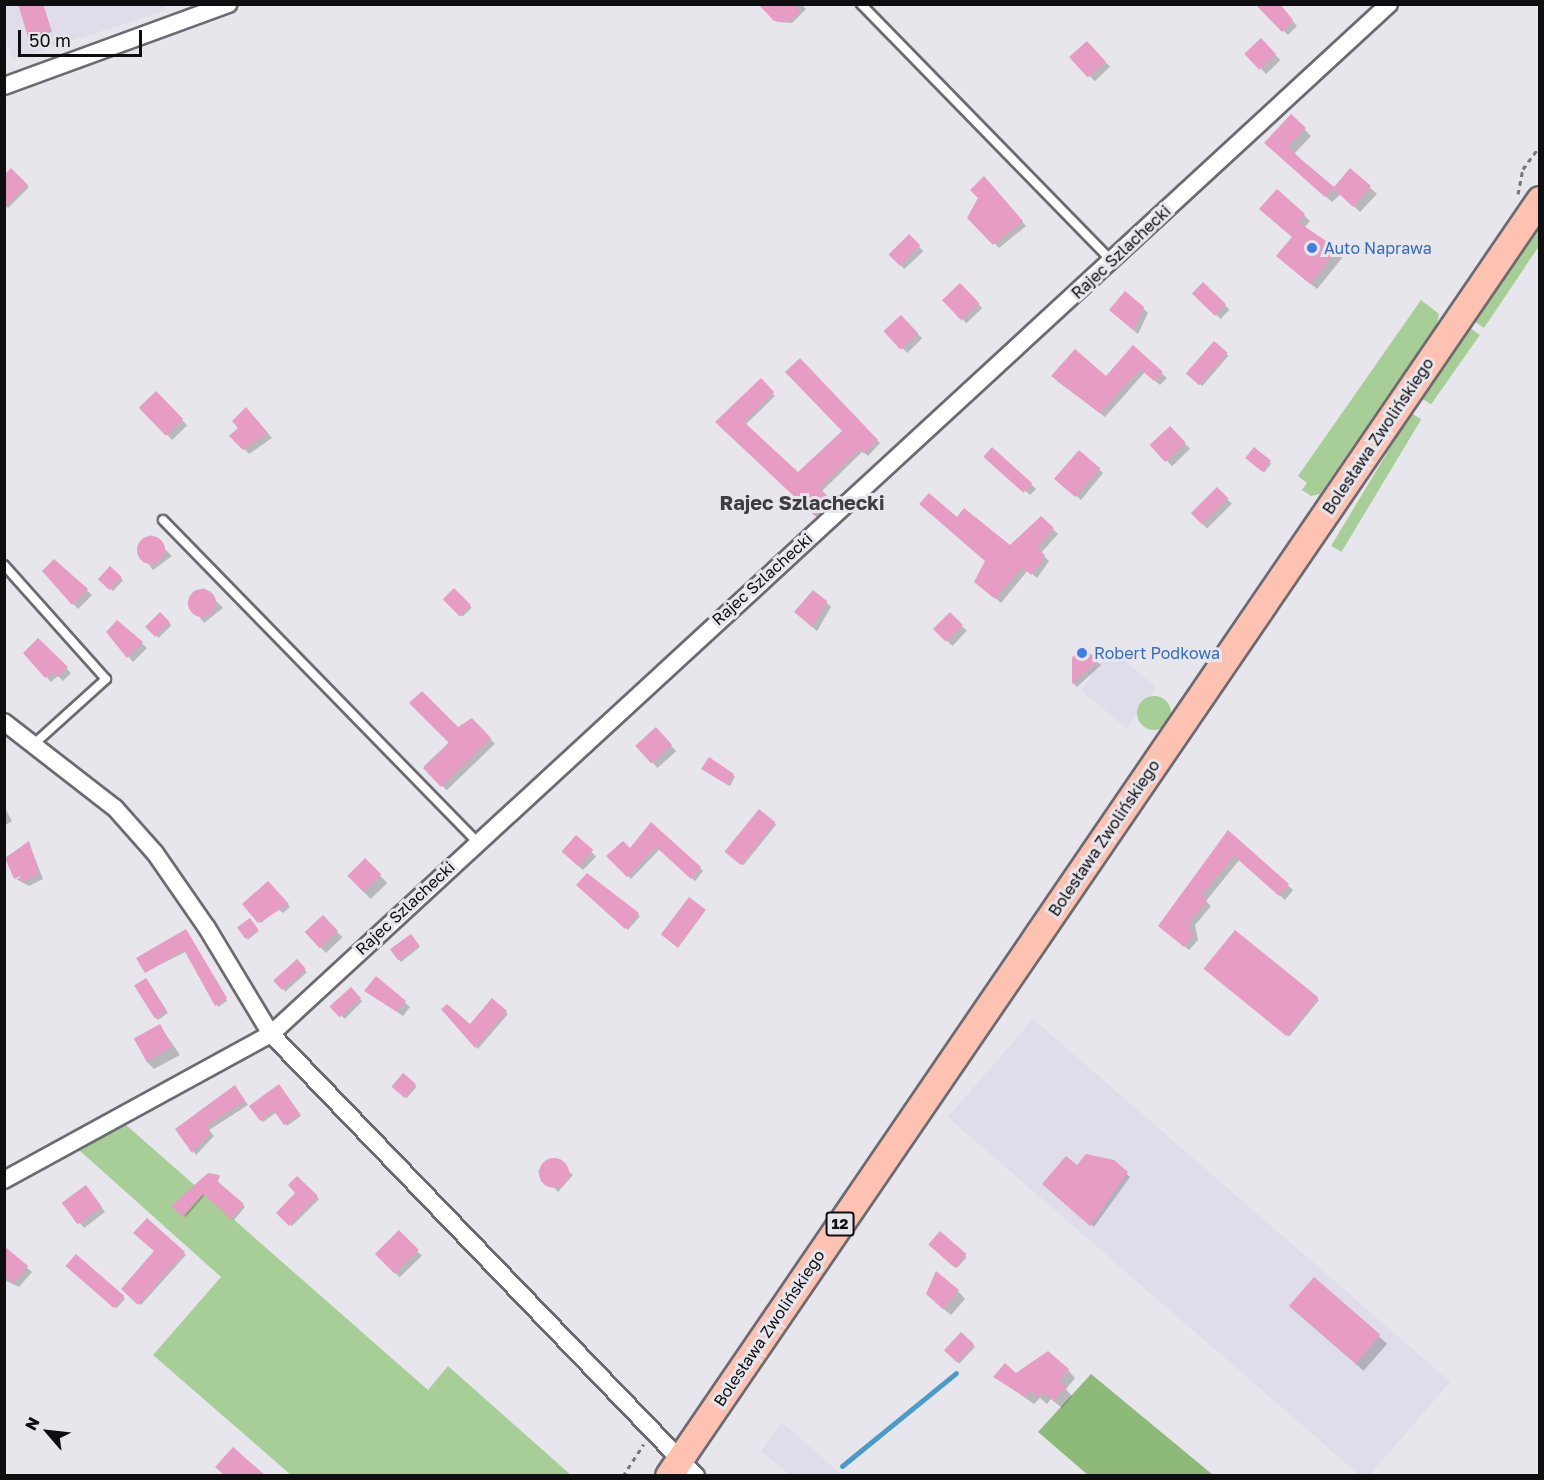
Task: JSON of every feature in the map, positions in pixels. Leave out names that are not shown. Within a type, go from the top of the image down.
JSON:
[{"type":"main road","name":"Bolesława Zwolińskiego","points":[[682,1470],[1528,200]]},
{"type":"street","points":[[4,86],[228,4]]},
{"type":"street","name":"Rajec Szlachecki","points":[[4,1180],[271,1035],[476,841],[1112,261],[1389,4]]},
{"type":"street","points":[[4,722],[115,808],[156,853],[271,1035],[654,1430],[682,1470]]},
{"type":"lane","points":[[861,4],[1112,261]]},
{"type":"lane","points":[[163,520],[476,841]]},
{"type":"lane","points":[[4,565],[106,679],[34,744]]},
{"type":"path","points":[[1528,200],[1523,169],[1539,149]]},
{"type":"path","points":[[623,1476],[654,1430]]},
{"type":"shaded area","points":[[164,4],[166,10],[13,60],[5,34],[4,5]]},
{"type":"shaded area","points":[[1113,651],[1156,687],[1127,729],[1081,690],[1091,677],[1087,674]]},
{"type":"shaded area","points":[[1033,1019],[1450,1382],[1368,1476],[1361,1476],[948,1117]]},
{"type":"shaded area","points":[[782,1422],[842,1475],[790,1475],[761,1451]]},
{"type":"green space","points":[[1539,225],[1539,246],[1484,328],[1474,321]]},
{"type":"green space","points":[[1421,300],[1439,314],[1437,324],[1320,494],[1311,496],[1302,490],[1307,483],[1298,476]]},
{"type":"green space","points":[[1470,328],[1480,335],[1431,405],[1421,398]]},
{"type":"green space","points":[[1411,413],[1421,419],[1341,552],[1331,546]]},
{"type":"green space","points":[[1154,696],[1166,701],[1171,713],[1166,725],[1154,730],[1142,725],[1137,713],[1142,701]]},
{"type":"green space","points":[[126,1125],[428,1390],[448,1366],[571,1475],[291,1475],[153,1355],[221,1277],[79,1150]]},
{"type":"green space","points":[[1091,1374],[1213,1475],[1088,1475],[1038,1432]]},
{"type":"building","points":[[18,4],[43,4],[51,30],[28,37]]},
{"type":"building","points":[[758,4],[795,4],[800,12],[790,21],[774,21]]},
{"type":"building","points":[[1255,4],[1280,4],[1293,20],[1282,32]]},
{"type":"building","points":[[1261,38],[1276,54],[1259,70],[1244,54]]},
{"type":"building","points":[[1087,41],[1106,62],[1088,78],[1069,57]]},
{"type":"building","points":[[1291,114],[1306,128],[1288,147],[1302,160],[1334,187],[1350,168],[1371,186],[1353,207],[1333,188],[1325,197],[1264,143]]},
{"type":"building","points":[[11,168],[28,185],[4,207],[4,175]]},
{"type":"building","points":[[984,176],[1023,221],[993,245],[967,218],[978,198],[970,190]]},
{"type":"building","points":[[1277,189],[1305,214],[1298,222],[1338,249],[1310,284],[1276,256],[1292,237],[1259,209]]},
{"type":"building","points":[[909,234],[920,245],[900,266],[888,255]]},
{"type":"building","points":[[1203,282],[1226,304],[1215,316],[1192,294]]},
{"type":"building","points":[[960,283],[979,303],[961,321],[942,300]]},
{"type":"building","points":[[1125,291],[1144,307],[1133,330],[1109,310]]},
{"type":"building","points":[[901,315],[918,333],[900,350],[883,331]]},
{"type":"building","points":[[1214,341],[1228,353],[1199,385],[1186,373]]},
{"type":"building","points":[[1133,345],[1163,372],[1154,381],[1140,369],[1100,413],[1051,376],[1075,349],[1106,376]]},
{"type":"building","points":[[800,358],[878,440],[864,454],[860,449],[820,488],[831,500],[815,516],[715,422],[761,378],[774,392],[744,422],[798,472],[842,431],[785,372]]},
{"type":"building","points":[[156,391],[183,419],[166,436],[139,408]]},
{"type":"building","points":[[246,407],[268,433],[243,450],[229,436],[238,428],[232,421]]},
{"type":"building","points":[[1170,426],[1186,443],[1165,462],[1150,445]]},
{"type":"building","points":[[992,447],[1032,483],[1023,493],[983,457]]},
{"type":"building","points":[[1254,447],[1271,461],[1262,472],[1245,458]]},
{"type":"building","points":[[1079,450],[1100,468],[1075,497],[1054,479]]},
{"type":"building","points":[[1217,487],[1228,498],[1202,524],[1191,513]]},
{"type":"building","points":[[929,493],[957,517],[964,508],[1010,545],[1041,516],[1054,528],[1037,548],[1045,555],[1040,564],[1031,575],[1022,567],[995,599],[974,582],[985,561],[919,504]]},
{"type":"building","points":[[151,536],[161,540],[165,550],[161,560],[151,564],[141,560],[137,550],[141,540]]},
{"type":"building","points":[[54,559],[88,589],[72,605],[42,571]]},
{"type":"building","points":[[110,566],[122,577],[109,590],[98,579]]},
{"type":"building","points":[[454,588],[471,605],[460,616],[443,599]]},
{"type":"building","points":[[202,589],[212,593],[216,603],[212,613],[202,617],[192,613],[188,603],[192,593]]},
{"type":"building","points":[[813,590],[827,601],[812,627],[794,612]]},
{"type":"building","points":[[160,612],[170,622],[155,637],[145,627]]},
{"type":"building","points":[[950,612],[963,625],[946,642],[933,629]]},
{"type":"building","points":[[117,620],[143,642],[127,658],[106,632]]},
{"type":"building","points":[[38,638],[68,667],[57,677],[52,672],[45,678],[23,653]]},
{"type":"building","name":"Robert Podkowa","points":[[1081,646],[1098,660],[1072,684],[1072,658]]},
{"type":"building","points":[[422,691],[458,727],[472,718],[491,738],[441,787],[423,768],[449,743],[409,703]]},
{"type":"building","points":[[656,727],[672,745],[651,764],[635,746]]},
{"type":"building","points":[[709,757],[734,774],[728,785],[701,769]]},
{"type":"building","points":[[759,809],[775,822],[741,865],[724,852]]},
{"type":"building","points":[[651,822],[701,867],[691,879],[656,847],[627,877],[606,856],[623,841],[630,848]]},
{"type":"building","points":[[1228,830],[1289,884],[1279,896],[1234,856],[1202,895],[1207,900],[1191,920],[1189,929],[1194,934],[1184,947],[1158,926]]},
{"type":"building","points":[[576,835],[593,850],[579,867],[562,852]]},
{"type":"building","points":[[29,841],[39,874],[23,882],[20,876],[14,879],[5,858]]},
{"type":"building","points":[[365,858],[381,874],[364,892],[347,876]]},
{"type":"building","points":[[587,873],[639,913],[625,929],[576,885]]},
{"type":"building","points":[[268,881],[289,904],[258,923],[242,904]]},
{"type":"building","points":[[689,897],[706,910],[677,947],[661,935]]},
{"type":"building","points":[[323,915],[338,931],[320,948],[305,932]]},
{"type":"building","points":[[250,918],[258,929],[245,939],[237,927]]},
{"type":"building","points":[[186,929],[227,998],[215,1006],[184,950],[145,973],[136,958]]},
{"type":"building","points":[[1235,930],[1318,997],[1287,1036],[1204,969]]},
{"type":"building","points":[[411,934],[419,945],[398,961],[390,949]]},
{"type":"building","points":[[297,959],[306,969],[282,990],[273,980]]},
{"type":"building","points":[[376,976],[406,1001],[397,1012],[364,991]]},
{"type":"building","points":[[146,978],[167,1011],[155,1018],[134,985]]},
{"type":"building","points":[[351,987],[361,998],[339,1018],[329,1006]]},
{"type":"building","points":[[492,998],[507,1011],[475,1048],[441,1009],[447,1004],[470,1024]]},
{"type":"building","points":[[160,1024],[173,1047],[146,1061],[134,1039]]},
{"type":"building","points":[[403,1073],[416,1084],[404,1098],[391,1087]]},
{"type":"building","points":[[279,1084],[300,1114],[284,1125],[274,1111],[260,1121],[249,1106]]},
{"type":"building","points":[[235,1085],[245,1101],[206,1126],[211,1132],[192,1153],[175,1129]]},
{"type":"building","points":[[1086,1154],[1114,1160],[1128,1172],[1090,1226],[1042,1184],[1066,1156],[1077,1165]]},
{"type":"building","points":[[554,1158],[564,1163],[569,1173],[564,1183],[554,1188],[544,1183],[539,1173],[544,1163]]},
{"type":"building","points":[[208,1173],[220,1175],[216,1180],[244,1204],[231,1219],[203,1194],[183,1217],[171,1206]]},
{"type":"building","points":[[297,1176],[318,1196],[289,1226],[276,1213],[295,1193],[288,1185]]},
{"type":"building","points":[[86,1185],[102,1207],[78,1224],[62,1203]]},
{"type":"building","points":[[147,1218],[185,1252],[138,1305],[121,1289],[154,1251],[133,1233]]},
{"type":"building","points":[[399,1230],[419,1250],[395,1274],[375,1254]]},
{"type":"building","points":[[940,1231],[966,1254],[955,1268],[928,1245]]},
{"type":"building","points":[[4,1246],[28,1266],[14,1283],[4,1276]]},
{"type":"building","points":[[76,1254],[124,1296],[114,1308],[66,1266]]},
{"type":"building","points":[[936,1271],[959,1290],[943,1309],[926,1294]]},
{"type":"building","points":[[1314,1277],[1380,1335],[1355,1363],[1289,1306]]},
{"type":"building","points":[[961,1332],[974,1344],[957,1363],[944,1350]]},
{"type":"building","points":[[1048,1351],[1069,1369],[1059,1381],[1066,1387],[1054,1401],[1043,1392],[1038,1397],[1031,1391],[1026,1397],[993,1377],[1005,1363],[1016,1373]]},
{"type":"building","points":[[233,1447],[266,1476],[225,1476],[215,1467]]},
{"type":"waterway","points":[[842,1466],[956,1373]]},
{"type":"place","name":"Auto Naprawa","points":[[1312,248]]},
{"type":"place","name":"Robert Podkowa","points":[[1082,653]]},
{"type":"district","name":"Rajec Szlachecki","points":[[802,502]]}]
